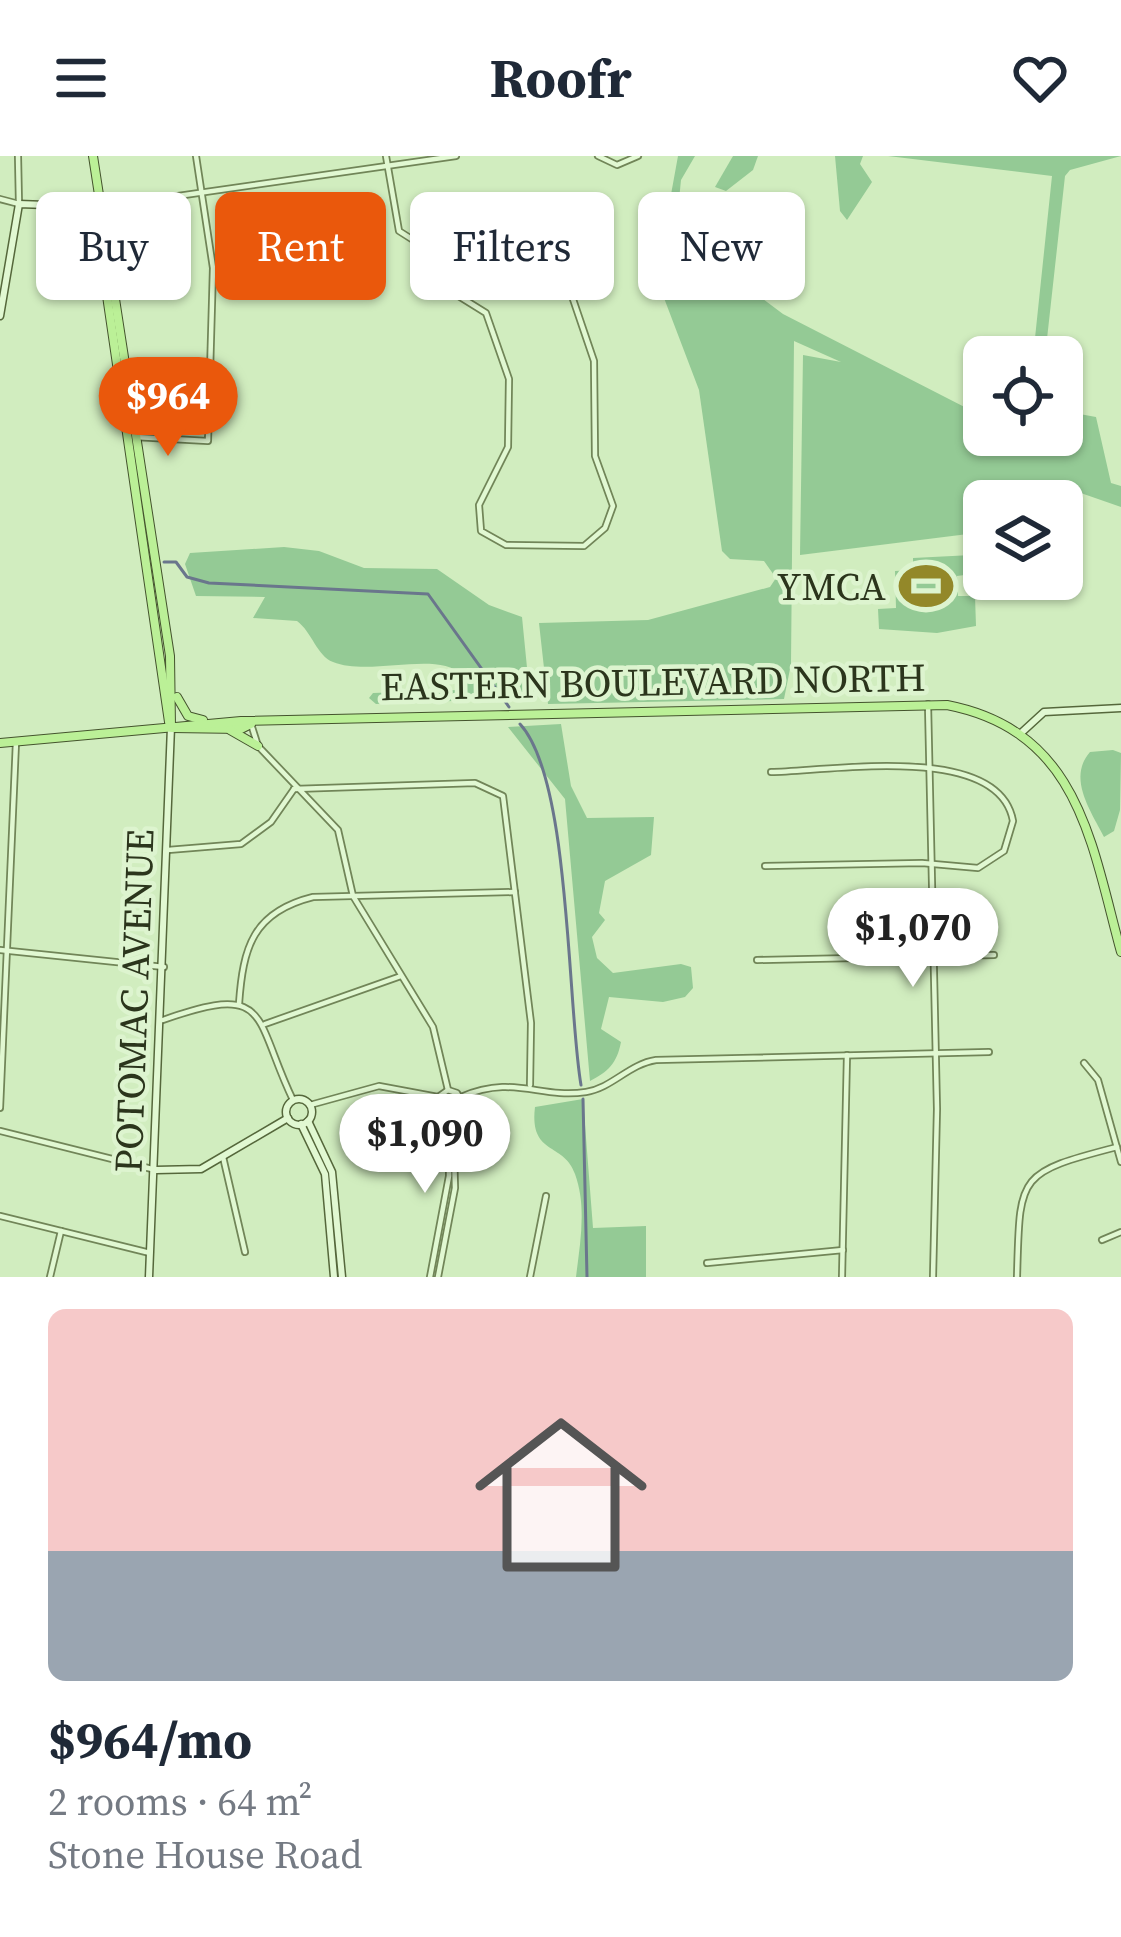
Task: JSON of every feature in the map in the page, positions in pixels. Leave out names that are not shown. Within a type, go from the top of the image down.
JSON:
[{"type":"main road","points":[[93,156],[99,192]]},
{"type":"main road","points":[[107,300],[171,728]]},
{"type":"main road","points":[[116,300],[179,706],[188,716],[225,726],[258,746]]},
{"type":"main road","points":[[170,656],[171,728]]},
{"type":"main road","name":"EASTERN BOULEVARD NORTH","points":[[0,743],[251,724],[928,704],[986,715],[1051,761],[1074,795],[1121,952]]},
{"type":"street","points":[[0,316],[19,204],[18,156]]},
{"type":"street","points":[[125,438],[208,441],[213,276],[196,156]]},
{"type":"street","points":[[386,156],[397,226],[410,236]]},
{"type":"street","points":[[191,193],[456,156]]},
{"type":"street","points":[[598,156],[622,165],[638,156]]},
{"type":"street","points":[[0,199],[36,205]]},
{"type":"street","points":[[524,235],[542,240],[559,258],[594,361],[595,456],[613,506],[605,528],[590,543],[573,548],[506,545],[481,531],[477,511],[508,447],[509,380],[486,313],[445,285],[432,252],[524,235]]},
{"type":"street","points":[[928,704],[933,1277]]},
{"type":"street","points":[[1019,734],[1044,712],[1121,708]]},
{"type":"street","points":[[251,724],[258,746],[338,830],[353,896],[434,1027],[448,1090]]},
{"type":"street","name":"POTOMAC AVENUE","points":[[148,1277],[163,1020],[171,728]]},
{"type":"street","points":[[0,1108],[16,742]]},
{"type":"street","points":[[765,866],[931,864],[968,870],[988,864],[1010,842],[1013,821],[1006,801],[991,784],[967,772],[929,768],[771,772]]},
{"type":"street","points":[[294,789],[491,786],[507,804],[531,1023],[530,1085]]},
{"type":"street","points":[[167,850],[241,844],[271,821],[294,789]]},
{"type":"street","points":[[239,1004],[244,949],[263,920],[299,901],[515,892]]},
{"type":"street","points":[[4,951],[164,967]]},
{"type":"street","points":[[757,960],[994,955]]},
{"type":"street","points":[[265,1024],[401,976]]},
{"type":"street","points":[[0,1131],[156,1170],[190,1172],[287,1118],[293,1100],[265,1024],[239,1004],[217,1002],[163,1020]]},
{"type":"street","points":[[448,1090],[460,1096],[492,1086],[530,1085],[585,1092],[632,1066],[656,1060],[989,1052]]},
{"type":"street","points":[[842,1277],[847,1055]]},
{"type":"street","points":[[1084,1063],[1098,1080],[1121,1162]]},
{"type":"street","points":[[293,1100],[310,1105],[379,1085],[438,1097],[448,1090]]},
{"type":"street","points":[[451,1115],[461,1108],[460,1096]]},
{"type":"street","points":[[438,1097],[438,1109],[451,1115]]},
{"type":"street","points":[[310,1105],[305,1123],[332,1172],[338,1277]]},
{"type":"street","points":[[434,1277],[449,1176],[451,1115]]},
{"type":"street","points":[[287,1118],[305,1123]]},
{"type":"street","points":[[1017,1277],[1019,1207],[1028,1182],[1056,1162],[1117,1147]]},
{"type":"street","points":[[223,1157],[245,1252]]},
{"type":"street","points":[[530,1277],[546,1196]]},
{"type":"street","points":[[0,1216],[150,1253]]},
{"type":"street","points":[[50,1277],[62,1231]]},
{"type":"street","points":[[1102,1240],[1121,1232]]},
{"type":"street","points":[[707,1263],[843,1250]]},
{"type":"green space","points":[[678,156],[695,156],[680,192],[671,192]]},
{"type":"green space","points":[[733,156],[758,156],[753,170],[726,191],[715,187]]},
{"type":"green space","points":[[835,156],[863,156],[860,164],[872,182],[847,220],[840,211]]},
{"type":"green space","points":[[888,156],[1121,156],[1070,170],[1065,176],[1047,336],[1035,336],[1052,176]]},
{"type":"green space","points":[[665,300],[764,300],[963,406],[963,456],[1083,456],[1083,415],[1096,417],[1111,483],[1121,486],[1121,507],[1083,494],[1083,480],[963,480],[963,535],[800,555],[803,355],[841,362],[794,341],[791,664],[784,699],[548,704],[539,623],[648,620],[770,587],[776,578],[764,561],[730,559],[722,551],[699,390]]},
{"type":"green space","points":[[284,547],[319,551],[364,568],[437,569],[489,605],[522,617],[530,698],[376,704],[369,698],[373,693],[459,690],[462,675],[437,665],[365,667],[333,662],[297,621],[253,618],[265,597],[196,596],[185,564],[190,553]]},
{"type":"green space","name":"YMCA","points":[[963,555],[958,596],[975,600],[976,626],[937,633],[879,629],[878,609],[896,608],[895,571],[913,570],[913,558]]},
{"type":"green space","points":[[561,724],[571,786],[587,818],[654,817],[651,855],[605,881],[599,913],[605,920],[592,937],[597,958],[613,973],[681,964],[691,967],[693,988],[685,997],[663,1002],[609,997],[601,1029],[621,1042],[611,1066],[590,1081],[565,799],[508,727]]},
{"type":"green space","points":[[1090,752],[1121,753],[1120,810],[1114,831],[1104,837],[1088,806],[1081,773]]},
{"type":"green space","points":[[583,1099],[593,1228],[646,1226],[646,1277],[576,1277],[582,1225],[579,1187],[570,1164],[537,1134],[535,1107]]},
{"type":"waterway","points":[[164,562],[176,562],[187,577],[209,583],[428,594],[509,707]]},
{"type":"waterway","points":[[520,724],[537,752],[558,841],[581,1085]]},
{"type":"waterway","points":[[583,1099],[587,1277]]},
{"type":"place","name":"YMCA","points":[[926,586]]}]
